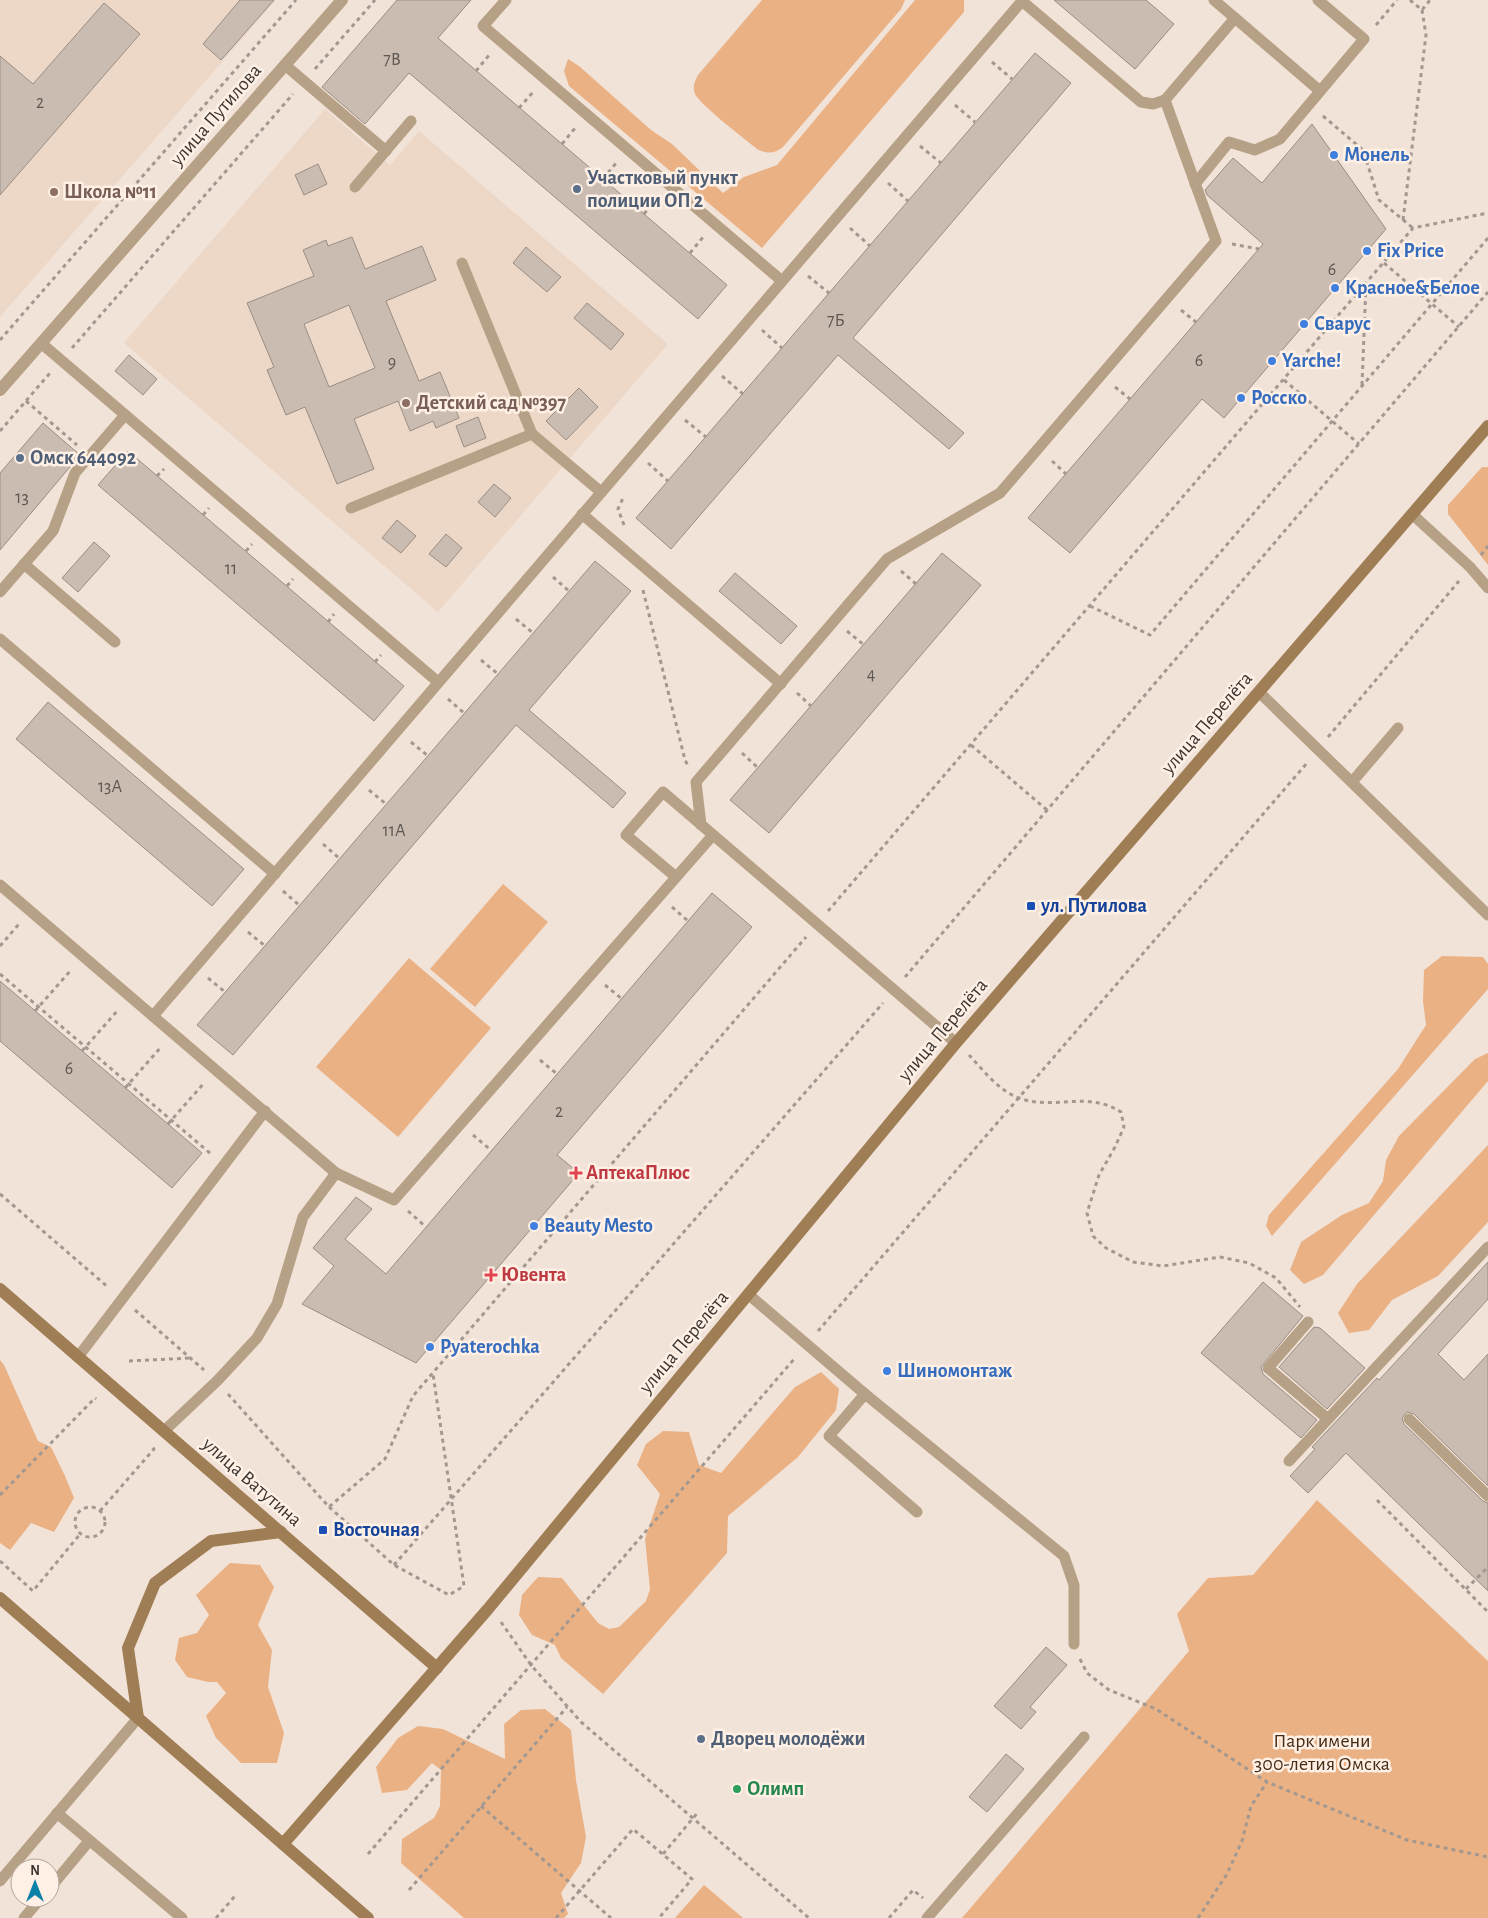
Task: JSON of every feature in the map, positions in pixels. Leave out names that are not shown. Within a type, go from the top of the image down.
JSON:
[{"type":"main road","name":"улица Перелёта","points":[[437,1668],[956,1042],[1412,514],[1486,432]]},
{"type":"main road","name":"улица Ватутина","points":[[0,1289],[437,1668]]},
{"type":"main road","points":[[138,1718],[128,1648],[155,1583],[211,1541],[281,1532]]},
{"type":"main road","points":[[0,1598],[368,1918]]},
{"type":"main road","points":[[283,1844],[437,1668]]},
{"type":"street","name":"улица Путилова","points":[[0,390],[342,0]]},
{"type":"lane","points":[[506,0],[483,26],[782,281]]},
{"type":"lane","points":[[1214,0],[1320,90]]},
{"type":"lane","points":[[1195,184],[1229,142],[1254,150],[1280,139],[1364,39],[1318,0]]},
{"type":"lane","points":[[153,1016],[1022,1],[1140,102],[1153,104],[1165,100],[1235,18]]},
{"type":"lane","points":[[285,65],[386,151]]},
{"type":"lane","points":[[701,825],[696,782],[888,559],[1000,494],[1216,241],[1165,100]]},
{"type":"lane","points":[[355,187],[411,121]]},
{"type":"lane","points":[[462,263],[532,434],[601,492]]},
{"type":"lane","points":[[41,343],[438,682]]},
{"type":"lane","points":[[0,592],[53,531],[75,473],[125,415]]},
{"type":"lane","points":[[351,508],[532,434]]},
{"type":"lane","points":[[582,514],[781,684]]},
{"type":"lane","points":[[1412,514],[1470,567],[1488,588]]},
{"type":"lane","points":[[24,564],[115,642]]},
{"type":"lane","points":[[0,639],[275,874]]},
{"type":"lane","points":[[1259,692],[1488,915]]},
{"type":"lane","points":[[1352,782],[1398,728]]},
{"type":"lane","points":[[676,877],[626,835],[663,792],[956,1042]]},
{"type":"lane","points":[[0,885],[336,1173],[394,1200],[712,835]]},
{"type":"lane","points":[[78,1357],[265,1112]]},
{"type":"lane","points":[[164,1431],[217,1382],[257,1338],[277,1304],[304,1217],[336,1173]]},
{"type":"lane","points":[[1289,1461],[1488,1247]]},
{"type":"lane","points":[[748,1294],[865,1394],[1064,1556],[1074,1585],[1074,1644]]},
{"type":"lane","points":[[1308,1322],[1268,1368],[1328,1419]]},
{"type":"lane","points":[[865,1394],[829,1436],[917,1512]]},
{"type":"lane","points":[[1409,1419],[1488,1496]]},
{"type":"lane","points":[[0,1882],[138,1718]]},
{"type":"lane","points":[[928,1918],[1084,1737]]},
{"type":"lane","points":[[57,1813],[182,1918]]},
{"type":"lane","points":[[60,1876],[89,1841]]},
{"type":"lane","points":[[24,1918],[32,1908]]},
{"type":"path","points":[[0,340],[296,0]]},
{"type":"path","points":[[0,431],[375,0]]},
{"type":"path","points":[[1364,39],[1398,0]]},
{"type":"path","points":[[1403,220],[1426,35],[1422,10],[1410,0]]},
{"type":"path","points":[[1422,10],[1430,0]]},
{"type":"path","points":[[979,51],[1012,79]]},
{"type":"path","points":[[942,94],[975,122]]},
{"type":"path","points":[[1329,121],[1363,150],[1379,200],[1413,228]]},
{"type":"path","points":[[907,134],[941,163]]},
{"type":"path","points":[[875,172],[908,201]]},
{"type":"path","points":[[329,1507],[385,1458],[413,1396],[432,1373],[1413,228],[1488,213]]},
{"type":"path","points":[[837,217],[870,246]]},
{"type":"path","points":[[1090,606],[1150,635],[1488,238]]},
{"type":"path","points":[[1216,241],[1259,249]]},
{"type":"path","points":[[1384,263],[1459,327]]},
{"type":"path","points":[[796,265],[829,293]]},
{"type":"path","points":[[1362,385],[1366,283]]},
{"type":"path","points":[[394,1565],[894,990],[1488,292]]},
{"type":"path","points":[[749,320],[782,348]]},
{"type":"path","points":[[710,365],[743,394]]},
{"type":"path","points":[[1284,380],[1359,444]]},
{"type":"path","points":[[26,401],[90,456]]},
{"type":"path","points":[[673,409],[706,437]]},
{"type":"path","points":[[635,453],[668,481]]},
{"type":"path","points":[[624,526],[618,509],[626,492]]},
{"type":"path","points":[[368,1854],[1318,749],[1488,546]]},
{"type":"path","points":[[636,560],[685,760],[696,782]]},
{"type":"path","points":[[971,745],[1047,810]]},
{"type":"path","points":[[0,946],[30,911]]},
{"type":"path","points":[[35,1011],[83,956]]},
{"type":"path","points":[[0,974],[224,1165]]},
{"type":"path","points":[[82,1051],[130,996]]},
{"type":"path","points":[[125,1088],[173,1033]]},
{"type":"path","points":[[956,1042],[999,1085],[1018,1098],[1044,1103],[1083,1100],[1109,1104],[1121,1112],[1124,1126],[1116,1147],[1099,1175],[1087,1213],[1093,1236],[1106,1248],[1132,1262],[1163,1266],[1220,1257],[1249,1263],[1276,1278],[1297,1303],[1308,1322]]},
{"type":"path","points":[[168,1124],[216,1069]]},
{"type":"path","points":[[461,1124],[492,1151]]},
{"type":"path","points":[[394,1200],[426,1227]]},
{"type":"path","points":[[130,1361],[191,1358]]},
{"type":"path","points":[[217,1382],[329,1507],[394,1565],[449,1595],[464,1586],[432,1373]]},
{"type":"path","points":[[0,1495],[94,1398],[102,1404]]},
{"type":"path","points":[[100,1511],[154,1449],[147,1442]]},
{"type":"path","points":[[1377,1500],[1488,1612]]},
{"type":"path","points":[[89,1507],[100,1511],[105,1520],[102,1532],[92,1537],[81,1533],[76,1523],[79,1512],[89,1507]]},
{"type":"path","points":[[0,1561],[33,1591],[81,1533]]},
{"type":"path","points":[[1466,1590],[1488,1567]]},
{"type":"path","points":[[500,1619],[531,1665],[581,1722],[809,1918]]},
{"type":"path","points":[[1074,1644],[1087,1673],[1109,1690],[1156,1709],[1267,1782],[1407,1840],[1488,1857]]},
{"type":"path","points":[[409,1890],[567,1706]]},
{"type":"path","points":[[1198,1918],[1227,1874],[1242,1841],[1251,1806],[1267,1782]]},
{"type":"path","points":[[481,1806],[611,1918]]},
{"type":"path","points":[[662,1854],[699,1811]]},
{"type":"path","points":[[556,1918],[633,1828],[692,1880],[659,1918]]},
{"type":"path","points":[[889,1918],[913,1890]]},
{"type":"path","points":[[216,1918],[235,1896]]},
{"type":"shaded area","name":"Школа №11","points":[[0,0],[276,0],[0,317]]},
{"type":"shaded area","name":"Детский сад №397","points":[[325,109],[390,165],[419,131],[668,344],[438,612],[124,343]]},
{"type":"green space","points":[[762,0],[905,0],[901,9],[783,147],[770,153],[757,149],[723,122],[705,106],[695,94],[694,89],[698,75]]},
{"type":"green space","points":[[915,0],[964,0],[964,12],[762,248],[569,86],[564,71],[568,59],[579,66],[651,130],[672,144],[723,193],[744,177],[777,165]]},
{"type":"green space","points":[[1482,467],[1488,467],[1488,565],[1448,514],[1448,505]]},
{"type":"green space","points":[[503,884],[548,922],[475,1007],[430,969]]},
{"type":"green space","points":[[1442,956],[1483,957],[1488,964],[1488,989],[1272,1236],[1266,1226],[1269,1215],[1398,1069],[1426,1025],[1423,1001],[1424,970]]},
{"type":"green space","points":[[409,958],[491,1028],[398,1137],[316,1067]]},
{"type":"green space","points":[[1488,1053],[1488,1081],[1323,1275],[1304,1284],[1290,1270],[1301,1242],[1342,1215],[1369,1203],[1383,1181],[1386,1160],[1399,1136],[1475,1059]]},
{"type":"green space","points":[[1488,1145],[1488,1222],[1438,1276],[1392,1300],[1369,1330],[1349,1333],[1338,1313],[1357,1284]]},
{"type":"green space","points":[[0,1360],[38,1441],[51,1447],[74,1498],[54,1532],[31,1523],[10,1550],[0,1543]]},
{"type":"green space","points":[[821,1372],[839,1389],[836,1410],[798,1457],[728,1516],[727,1553],[603,1694],[561,1658],[555,1645],[532,1635],[519,1615],[522,1595],[538,1577],[562,1578],[598,1623],[609,1629],[619,1627],[646,1601],[650,1589],[645,1539],[660,1494],[637,1465],[646,1444],[663,1431],[689,1432],[699,1465],[721,1473],[795,1387]]},
{"type":"green space","name":"Парк имени 300-летия Омска","points":[[1317,1500],[1488,1661],[1488,1918],[962,1918],[1189,1651],[1177,1614],[1208,1578],[1253,1575]]},
{"type":"green space","points":[[230,1563],[260,1565],[274,1587],[258,1625],[272,1650],[268,1687],[284,1733],[277,1763],[241,1763],[216,1738],[206,1716],[226,1693],[217,1682],[187,1677],[175,1660],[179,1638],[197,1633],[209,1615],[196,1595]]},
{"type":"green space","points":[[545,1709],[571,1730],[576,1780],[586,1837],[581,1863],[561,1893],[568,1914],[564,1918],[464,1918],[401,1863],[402,1839],[434,1818],[440,1806],[441,1770],[432,1763],[407,1790],[382,1793],[376,1767],[398,1738],[418,1726],[443,1729],[505,1759],[504,1724],[521,1710]]},
{"type":"green space","points":[[704,1885],[743,1918],[675,1918]]},
{"type":"building","points":[[240,0],[274,0],[221,60],[203,44]]},
{"type":"building","points":[[397,0],[471,0],[438,38],[727,285],[698,319],[409,73],[365,124],[322,87]]},
{"type":"building","points":[[1054,0],[1146,0],[1174,24],[1135,69]]},
{"type":"building","points":[[104,3],[140,34],[0,195],[0,56],[33,84]]},
{"type":"building","points":[[1035,53],[1071,83],[853,338],[964,433],[949,449],[838,355],[671,549],[636,518]]},
{"type":"building","points":[[1312,124],[1386,229],[1224,418],[1202,399],[1070,553],[1028,518],[1263,244],[1207,195],[1205,190],[1233,158],[1262,183]]},
{"type":"building","points":[[318,164],[327,184],[304,195],[295,175]]},
{"type":"building","points":[[352,237],[365,269],[422,246],[436,280],[386,301],[419,381],[440,372],[459,418],[436,428],[433,421],[410,431],[398,401],[354,419],[374,469],[337,484],[305,407],[286,415],[267,370],[274,367],[247,303],[314,276],[303,250],[326,240],[328,246]],"holes":[[[349,305],[375,368],[329,387],[304,324]]]},
{"type":"building","points":[[526,247],[561,277],[547,292],[513,263]]},
{"type":"building","points":[[587,303],[624,334],[611,350],[574,318]]},
{"type":"building","points":[[129,355],[157,379],[143,395],[115,371]]},
{"type":"building","points":[[579,388],[598,407],[566,440],[546,421]]},
{"type":"building","points":[[478,417],[486,438],[464,447],[456,426]]},
{"type":"building","points":[[43,423],[80,455],[0,550],[0,473]]},
{"type":"building","points":[[128,451],[404,686],[374,721],[98,485]]},
{"type":"building","points":[[494,484],[511,498],[495,517],[478,502]]},
{"type":"building","points":[[397,520],[416,536],[401,553],[382,538]]},
{"type":"building","points":[[446,534],[462,548],[446,567],[429,554]]},
{"type":"building","points":[[94,542],[110,556],[78,592],[62,578]]},
{"type":"building","points":[[942,553],[981,585],[769,833],[730,800]]},
{"type":"building","points":[[595,561],[631,591],[529,710],[626,793],[613,808],[516,725],[233,1055],[197,1025]]},
{"type":"building","points":[[735,573],[797,626],[781,644],[719,591]]},
{"type":"building","points":[[48,702],[244,869],[212,906],[16,739]]},
{"type":"building","points":[[712,893],[752,927],[557,1155],[579,1173],[416,1363],[302,1304],[334,1266],[313,1248],[356,1197],[372,1209],[345,1239],[386,1274]]},
{"type":"building","points":[[0,981],[202,1153],[172,1188],[0,1041]]},
{"type":"building","points":[[1488,1262],[1488,1299],[1438,1354],[1464,1380],[1488,1354],[1488,1486],[1414,1414],[1407,1412],[1402,1418],[1404,1424],[1483,1501],[1488,1503],[1488,1591],[1346,1453],[1308,1493],[1290,1476],[1315,1449],[1312,1447],[1377,1378],[1379,1380]]},
{"type":"building","points":[[1263,1282],[1303,1316],[1261,1367],[1263,1374],[1317,1420],[1301,1438],[1201,1353]]},
{"type":"building","points":[[1314,1327],[1320,1328],[1365,1368],[1327,1409],[1279,1367]]},
{"type":"building","points":[[1046,1647],[1067,1665],[1030,1707],[1036,1712],[1021,1729],[994,1706]]},
{"type":"building","points":[[1006,1754],[1024,1769],[987,1812],[969,1797]]},
{"type":"place","name":"Монель","points":[[1334,155]]},
{"type":"place","name":"Участковый пункт полиции ОП 2","points":[[577,189]]},
{"type":"place","name":"Школа №11","points":[[54,192]]},
{"type":"place","name":"Fix Price","points":[[1367,251]]},
{"type":"place","name":"Красное&Белое","points":[[1335,288]]},
{"type":"place","name":"Сварус","points":[[1304,324]]},
{"type":"place","name":"Yarche!","points":[[1272,361]]},
{"type":"place","name":"Росско","points":[[1241,398]]},
{"type":"place","name":"Детский сад №397","points":[[406,403]]},
{"type":"place","name":"Омск 644092","points":[[20,458]]},
{"type":"place","name":"ул. Путилова","points":[[1031,906]]},
{"type":"place","name":"АптекаПлюс","points":[[576,1173]]},
{"type":"place","name":"Beauty Mesto","points":[[534,1226]]},
{"type":"place","name":"Ювента","points":[[491,1275]]},
{"type":"place","name":"Pyaterochka","points":[[430,1347]]},
{"type":"place","name":"Шиномонтаж","points":[[887,1371]]},
{"type":"place","name":"Восточная","points":[[323,1530]]},
{"type":"place","name":"Дворец молодёжи","points":[[701,1739]]},
{"type":"place","name":"Олимп","points":[[737,1789]]}]
